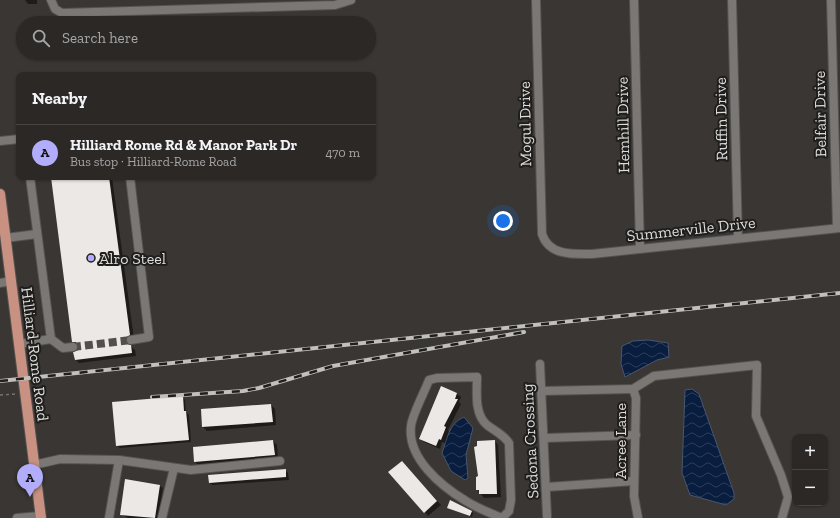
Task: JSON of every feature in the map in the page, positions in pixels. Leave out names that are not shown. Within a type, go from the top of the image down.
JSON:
[{"type":"main road","name":"Hilliard-Rome Road","points":[[0,194],[1,215],[6,238],[4,252],[11,281],[41,517]]},
{"type":"street","points":[[51,0],[55,9],[62,14],[259,3],[335,5],[351,0]]},
{"type":"street","name":"Mogul Drive","points":[[536,0],[542,234],[547,245]]},
{"type":"street","name":"Hemhill Drive","points":[[634,0],[640,248]]},
{"type":"street","name":"Ruffin Drive","points":[[732,0],[738,238]]},
{"type":"street","name":"Belfair Drive","points":[[831,0],[838,228]]},
{"type":"street","points":[[0,141],[16,139]]},
{"type":"street","points":[[30,180],[51,339],[63,348],[73,347]]},
{"type":"street","points":[[130,180],[149,337],[131,340]]},
{"type":"street","name":"Summerville Drive","points":[[547,245],[553,250],[569,254],[838,228]]},
{"type":"street","points":[[6,238],[37,234]]},
{"type":"street","points":[[0,283],[11,281]]},
{"type":"street","points":[[19,344],[51,339]]},
{"type":"street","name":"Sedona Crossing","points":[[540,364],[545,438],[547,516]]},
{"type":"street","name":"Acree Lane","points":[[638,518],[634,496],[636,398],[633,389],[654,376],[757,364],[756,416],[781,475],[788,497],[782,518]]},
{"type":"street","points":[[477,377],[478,408],[480,417],[486,424],[505,437],[509,443],[511,500],[509,511],[502,518],[466,502],[442,484],[415,452],[410,425],[429,380],[437,378],[477,377]]},
{"type":"street","points":[[541,391],[633,389]]},
{"type":"street","points":[[545,438],[636,435]]},
{"type":"street","points":[[34,465],[60,459],[119,460],[191,470],[280,461]]},
{"type":"street","points":[[109,518],[119,460]]},
{"type":"street","points":[[162,518],[174,468]]},
{"type":"street","points":[[547,487],[634,482]]},
{"type":"street","points":[[17,518],[41,517]]},
{"type":"path","points":[[0,395],[25,394]]},
{"type":"water","points":[[648,340],[668,343],[669,357],[657,360],[625,377],[621,364],[622,346],[633,341]]},
{"type":"water","points":[[692,389],[699,394],[734,493],[734,499],[726,505],[690,495],[682,473],[685,390]]},
{"type":"water","points":[[464,417],[473,428],[466,455],[468,478],[465,480],[451,471],[442,453],[452,427]]},
{"type":"building","name":"Alro Steel","points":[[51,180],[109,180],[130,335],[126,341],[127,344],[131,345],[132,353],[75,360],[73,352],[78,350],[78,346],[76,342],[72,342]]},
{"type":"building","points":[[441,386],[457,393],[455,399],[458,399],[444,426],[446,427],[441,440],[439,439],[436,446],[419,439]]},
{"type":"building","points":[[183,396],[189,440],[116,446],[112,402]]},
{"type":"building","points":[[271,404],[273,422],[202,427],[201,409]]},
{"type":"building","points":[[273,440],[275,455],[194,462],[193,447]]},
{"type":"building","points":[[495,440],[497,494],[479,494],[479,490],[476,490],[476,477],[478,476],[474,447],[477,446],[477,441]]},
{"type":"building","points":[[402,461],[437,501],[424,513],[388,472]]},
{"type":"building","points":[[286,469],[286,477],[209,483],[208,475]]},
{"type":"building","points":[[125,479],[160,485],[155,518],[120,515]]},
{"type":"building","points":[[450,500],[472,511],[470,516],[447,508]]},
{"type":"tunnel","points":[[73,347],[131,340]]},
{"type":"railway","points":[[0,381],[840,293]]},
{"type":"railway","points":[[152,397],[243,391],[259,388],[333,366],[524,332]]},
{"type":"place","name":"Alro Steel","points":[[91,258]]},
{"type":"place","name":"Hilliard Rome Rd & Manor Park Dr","points":[[30,497]]}]
